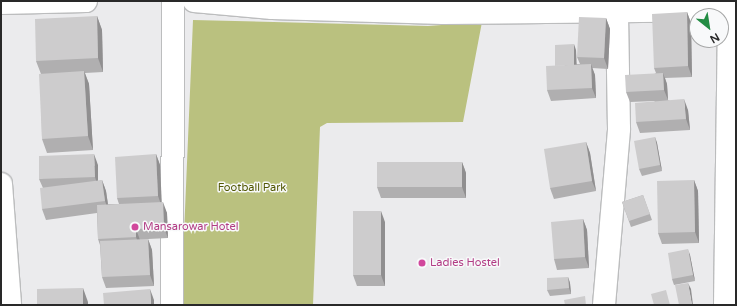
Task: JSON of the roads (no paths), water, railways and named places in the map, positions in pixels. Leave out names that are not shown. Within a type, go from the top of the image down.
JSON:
[{"type":"street","points":[[1,3],[86,1]]},
{"type":"street","points":[[172,305],[173,1]]},
{"type":"street","points":[[194,1],[272,8],[443,13],[541,5],[617,9],[732,10],[732,272],[725,305]]},
{"type":"street","points":[[604,305],[620,129],[617,9]]},
{"type":"street","points":[[1,184],[10,305]]},
{"type":"place","name":"Mansarowar Hotel","points":[[135,227]]},
{"type":"place","name":"Ladies Hostel","points":[[422,263]]},
{"type":"park label","name":"Football Park","points":[[252,188]]}]
